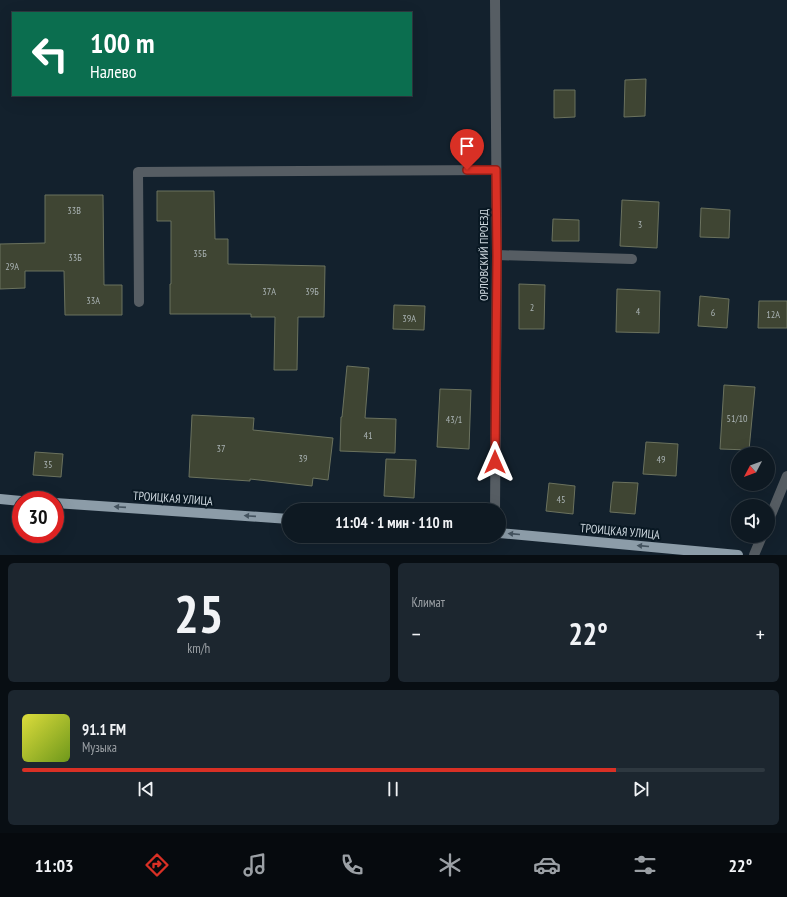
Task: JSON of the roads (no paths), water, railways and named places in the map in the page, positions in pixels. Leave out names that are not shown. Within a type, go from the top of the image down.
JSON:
[{"type":"main road","points":[[0,499],[12,500]]},
{"type":"main road","name":"ТРОИЦКАЯ УЛИЦА","points":[[64,504],[282,519]]},
{"type":"main road","name":"ТРОИЦКАЯ УЛИЦА","points":[[506,534],[738,555]]},
{"type":"street","name":"ОРЛОВСКИЙ ПРОЕЗД","points":[[495,0],[497,256],[495,503]]},
{"type":"street","points":[[139,302],[138,172],[496,170]]},
{"type":"street","points":[[497,256],[632,259]]},
{"type":"street","points":[[775,505],[787,476]]},
{"type":"street","points":[[754,555],[759,543]]}]
